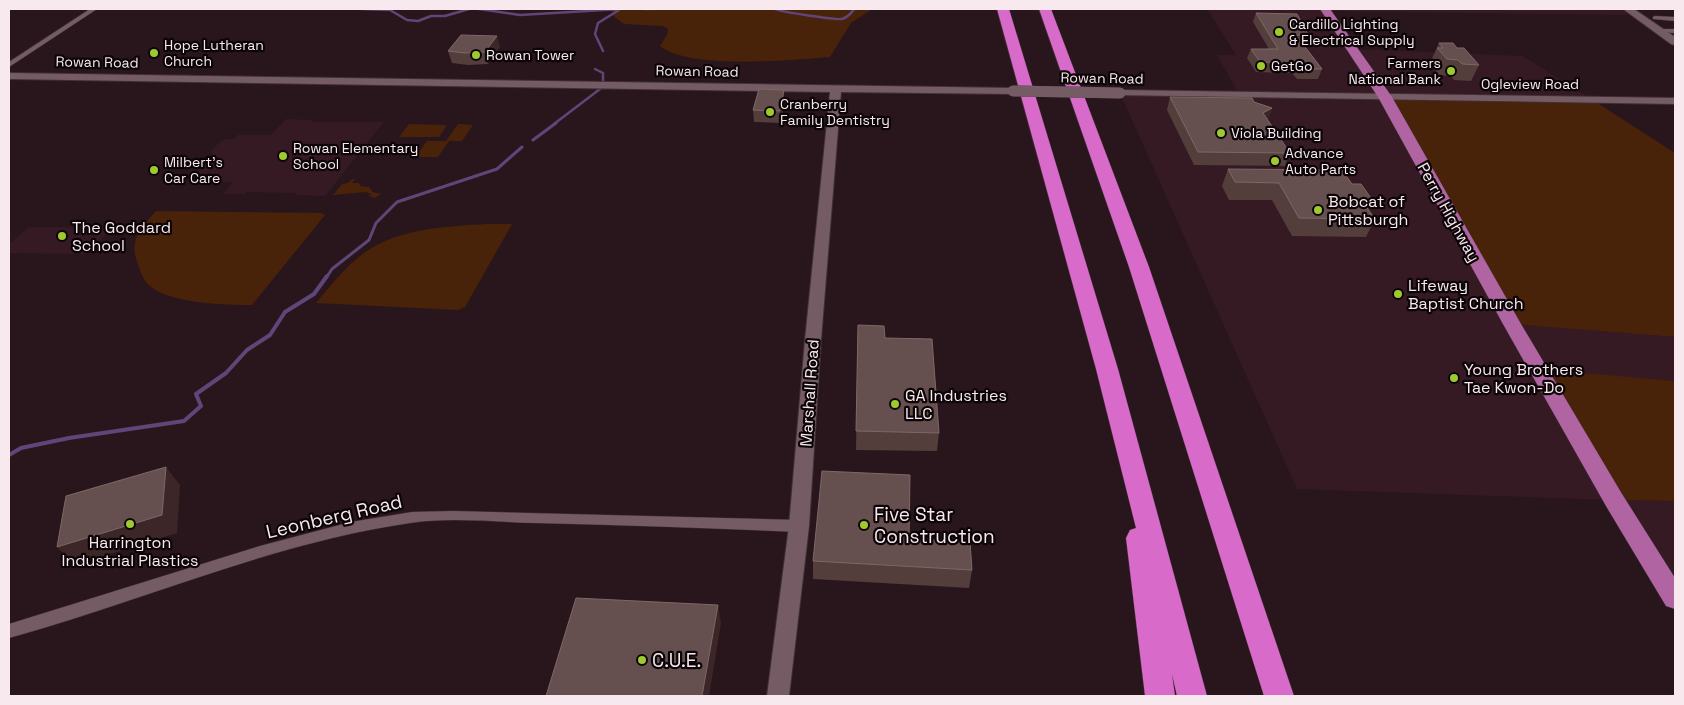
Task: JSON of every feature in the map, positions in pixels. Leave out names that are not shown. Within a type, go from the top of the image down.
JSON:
[{"type":"highway","points":[[1003,9],[1123,429],[1192,696]]},
{"type":"highway","points":[[1045,9],[1138,268],[1279,696]]},
{"type":"highway","points":[[1123,429],[1148,598],[1160,696]]},
{"type":"main road","name":"Perry Highway","points":[[1325,9],[1385,97],[1512,324],[1614,500],[1675,599]]},
{"type":"street","points":[[9,65],[94,9]]},
{"type":"street","points":[[1628,9],[1675,42]]},
{"type":"street","points":[[1654,18],[1675,19]]},
{"type":"street","points":[[1659,31],[1675,31]]},
{"type":"street","name":"Rowan Road","points":[[9,76],[1385,97]]},
{"type":"street","name":"Marshall Road","points":[[778,696],[799,526],[813,340],[836,89]]},
{"type":"street","name":"Ogleview Road","points":[[1385,97],[1675,102]]},
{"type":"street","name":"Leonberg Road","points":[[9,631],[260,552],[351,528],[412,518],[454,516],[799,526]]},
{"type":"shaded area","points":[[613,9],[872,9],[851,23],[830,57],[742,62],[693,58],[674,53],[660,46],[667,35],[668,29],[663,26],[624,24],[611,14]]},
{"type":"shaded area","points":[[1205,9],[1620,9],[1628,15],[1327,11],[1354,49],[1523,56],[1591,99],[1512,324],[1675,337],[1675,381],[1539,370],[1614,500],[1297,489],[1120,93],[1239,94],[1217,55],[1236,55],[1208,10]]},
{"type":"shaded area","points":[[1385,97],[1591,99],[1675,153],[1675,337],[1512,324]]},
{"type":"shaded area","name":"Rowan Elementary School","points":[[286,119],[312,120],[311,122],[384,122],[325,196],[296,195],[297,193],[247,192],[245,194],[223,194],[233,182],[188,181],[210,160],[206,160],[213,153],[210,152],[220,142],[226,139],[234,139],[238,135],[271,135]]},
{"type":"shaded area","points":[[409,124],[447,125],[439,137],[399,137]]},
{"type":"shaded area","points":[[458,124],[473,125],[462,141],[449,141],[438,157],[415,157],[427,141],[446,141]]},
{"type":"shaded area","points":[[355,179],[352,183],[359,183],[360,186],[369,187],[373,192],[381,194],[375,198],[369,196],[371,194],[366,192],[333,195],[342,184],[348,183]]},
{"type":"shaded area","points":[[156,211],[321,213],[325,215],[252,305],[241,305],[212,304],[180,299],[154,289],[146,282],[135,256],[134,248],[141,229]]},
{"type":"shaded area","points":[[486,224],[512,224],[465,307],[458,310],[316,303],[355,260],[382,242],[426,230]]},
{"type":"shaded area","name":"The Goddard School","points":[[29,227],[113,228],[86,254],[9,253],[9,244]]},
{"type":"shaded area","points":[[1538,369],[1675,381],[1675,501],[1614,500]]},
{"type":"shaded area","points":[[1614,500],[1675,501],[1675,599]]},
{"type":"building","points":[[1256,13],[1297,14],[1309,36],[1296,35],[1322,69],[1300,69],[1296,63],[1260,62],[1251,49],[1278,49]]},
{"type":"building","points":[[461,35],[497,36],[485,52],[465,53],[448,51]]},
{"type":"building","points":[[1439,43],[1453,43],[1457,48],[1464,48],[1479,65],[1462,64],[1458,60],[1447,59],[1437,48],[1443,48]]},
{"type":"building","points":[[759,89],[784,90],[780,111],[753,110]]},
{"type":"building","name":"Viola Building","points":[[1170,97],[1252,98],[1254,102],[1272,108],[1263,113],[1290,153],[1198,152]]},
{"type":"building","points":[[1228,169],[1342,170],[1352,184],[1361,184],[1373,201],[1362,201],[1375,219],[1299,218],[1279,183],[1235,182]]},
{"type":"building","name":"GA Industries LLC","points":[[858,325],[884,326],[885,338],[932,339],[939,433],[856,431]]},
{"type":"building","points":[[166,467],[162,515],[57,547],[66,496]]},
{"type":"building","name":"Five Star Construction","points":[[822,471],[910,475],[909,539],[970,542],[972,570],[813,561]]},
{"type":"building","name":"C.U.E.","points":[[576,598],[718,605],[702,696],[546,696]]},
{"type":"waterway","points":[[362,9],[390,10],[407,20],[418,21],[431,16],[445,16],[469,9]]},
{"type":"waterway","points":[[479,9],[520,15],[621,9]]},
{"type":"waterway","points":[[644,9],[654,9]]},
{"type":"waterway","points":[[775,9],[809,16],[842,19],[854,9]]},
{"type":"waterway","points":[[603,51],[595,34],[598,23],[619,10]]},
{"type":"waterway","points":[[595,69],[603,73],[603,81]]},
{"type":"waterway","points":[[554,124],[600,89]]},
{"type":"waterway","points":[[533,140],[556,123]]},
{"type":"waterway","points":[[326,278],[332,269],[369,240],[376,223],[397,202],[497,169],[522,147]]},
{"type":"waterway","points":[[9,455],[21,448],[69,438],[184,421],[201,406],[196,394],[226,373],[247,350],[270,335],[285,312],[314,294],[327,276]]},
{"type":"place","name":"Cardillo Lighting & Electrical Supply","points":[[1279,32]]},
{"type":"place","name":"Hope Lutheran Church","points":[[154,53]]},
{"type":"place","name":"Rowan Tower","points":[[476,55]]},
{"type":"place","name":"GetGo","points":[[1261,66]]},
{"type":"place","name":"Farmers National Bank","points":[[1451,71]]},
{"type":"place","name":"Cranberry Family Dentistry","points":[[770,112]]},
{"type":"place","name":"Viola Building","points":[[1221,133]]},
{"type":"place","name":"Rowan Elementary School","points":[[283,156]]},
{"type":"place","name":"Advance Auto Parts","points":[[1275,161]]},
{"type":"place","name":"Milbert's Car Care","points":[[154,170]]},
{"type":"place","name":"Bobcat of Pittsburgh","points":[[1318,210]]},
{"type":"place","name":"The Goddard School","points":[[62,236]]},
{"type":"place","name":"Lifeway Baptist Church","points":[[1398,294]]},
{"type":"place","name":"Young Brothers Tae Kwon-Do","points":[[1454,378]]},
{"type":"place","name":"GA Industries LLC","points":[[895,404]]},
{"type":"place","name":"Harrington Industrial Plastics","points":[[130,524]]},
{"type":"place","name":"Five Star Construction","points":[[864,525]]},
{"type":"place","name":"C.U.E.","points":[[642,660]]}]
